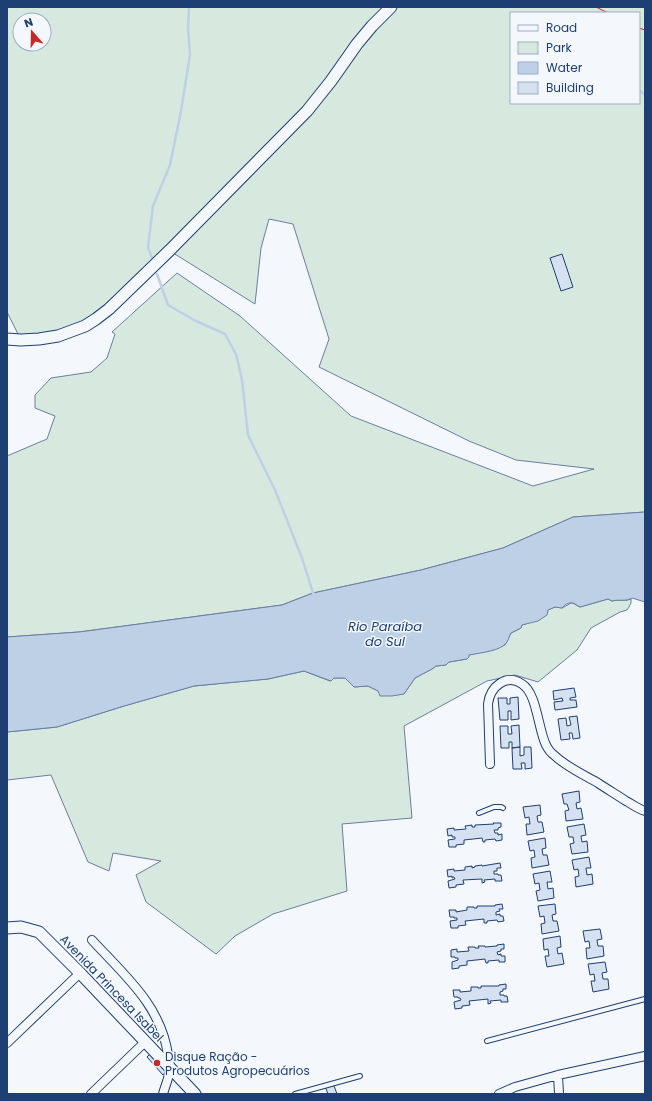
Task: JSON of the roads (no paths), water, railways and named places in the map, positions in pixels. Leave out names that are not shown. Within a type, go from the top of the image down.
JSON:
[{"type":"main road","points":[[7,339],[22,340],[58,336],[85,326],[109,309],[170,250],[307,111],[331,81],[357,44],[391,7]]},
{"type":"main road","name":"Avenida Princesa Isabel","points":[[7,928],[21,926],[39,932],[195,1094]]},
{"type":"street","points":[[490,764],[489,696],[493,688],[500,683],[514,680],[529,690],[533,699],[541,734],[547,746],[554,755],[572,768],[645,811]]},
{"type":"street","points":[[92,940],[143,996],[161,1028],[166,1042],[170,1068],[163,1094]]},
{"type":"street","points":[[7,1043],[80,973]]},
{"type":"street","points":[[91,1094],[145,1042]]},
{"type":"street","points":[[499,1094],[515,1087],[558,1075],[645,1056]]},
{"type":"street","points":[[558,1075],[559,1094]]},
{"type":"lane","points":[[479,813],[494,807],[503,808]]},
{"type":"lane","points":[[488,1041],[645,999]]},
{"type":"lane","points":[[295,1094],[360,1076]]},
{"type":"water","name":"Rio Paraíba do Sul","points":[[645,512],[645,602],[632,598],[627,600],[612,601],[608,599],[580,607],[570,603],[566,604],[562,608],[555,607],[548,610],[547,615],[538,621],[522,625],[521,628],[511,633],[507,642],[500,648],[469,655],[467,659],[449,662],[446,665],[436,666],[415,678],[404,694],[380,696],[378,691],[368,686],[354,687],[345,678],[334,678],[331,681],[304,671],[268,679],[194,686],[57,727],[7,732],[7,637],[79,632],[282,605],[313,593],[421,570],[503,548],[573,517]]},
{"type":"waterway","points":[[152,258],[148,247],[153,206],[170,165],[190,55],[188,29],[189,7]]},
{"type":"waterway","points":[[640,91],[645,95]]},
{"type":"waterway","points":[[157,274],[168,305],[194,320],[225,334],[236,354],[242,380],[248,435],[275,490],[315,595]]},
{"type":"place","name":"Disque Ração - Produtos Agropecuários","points":[[157,1063]]}]
